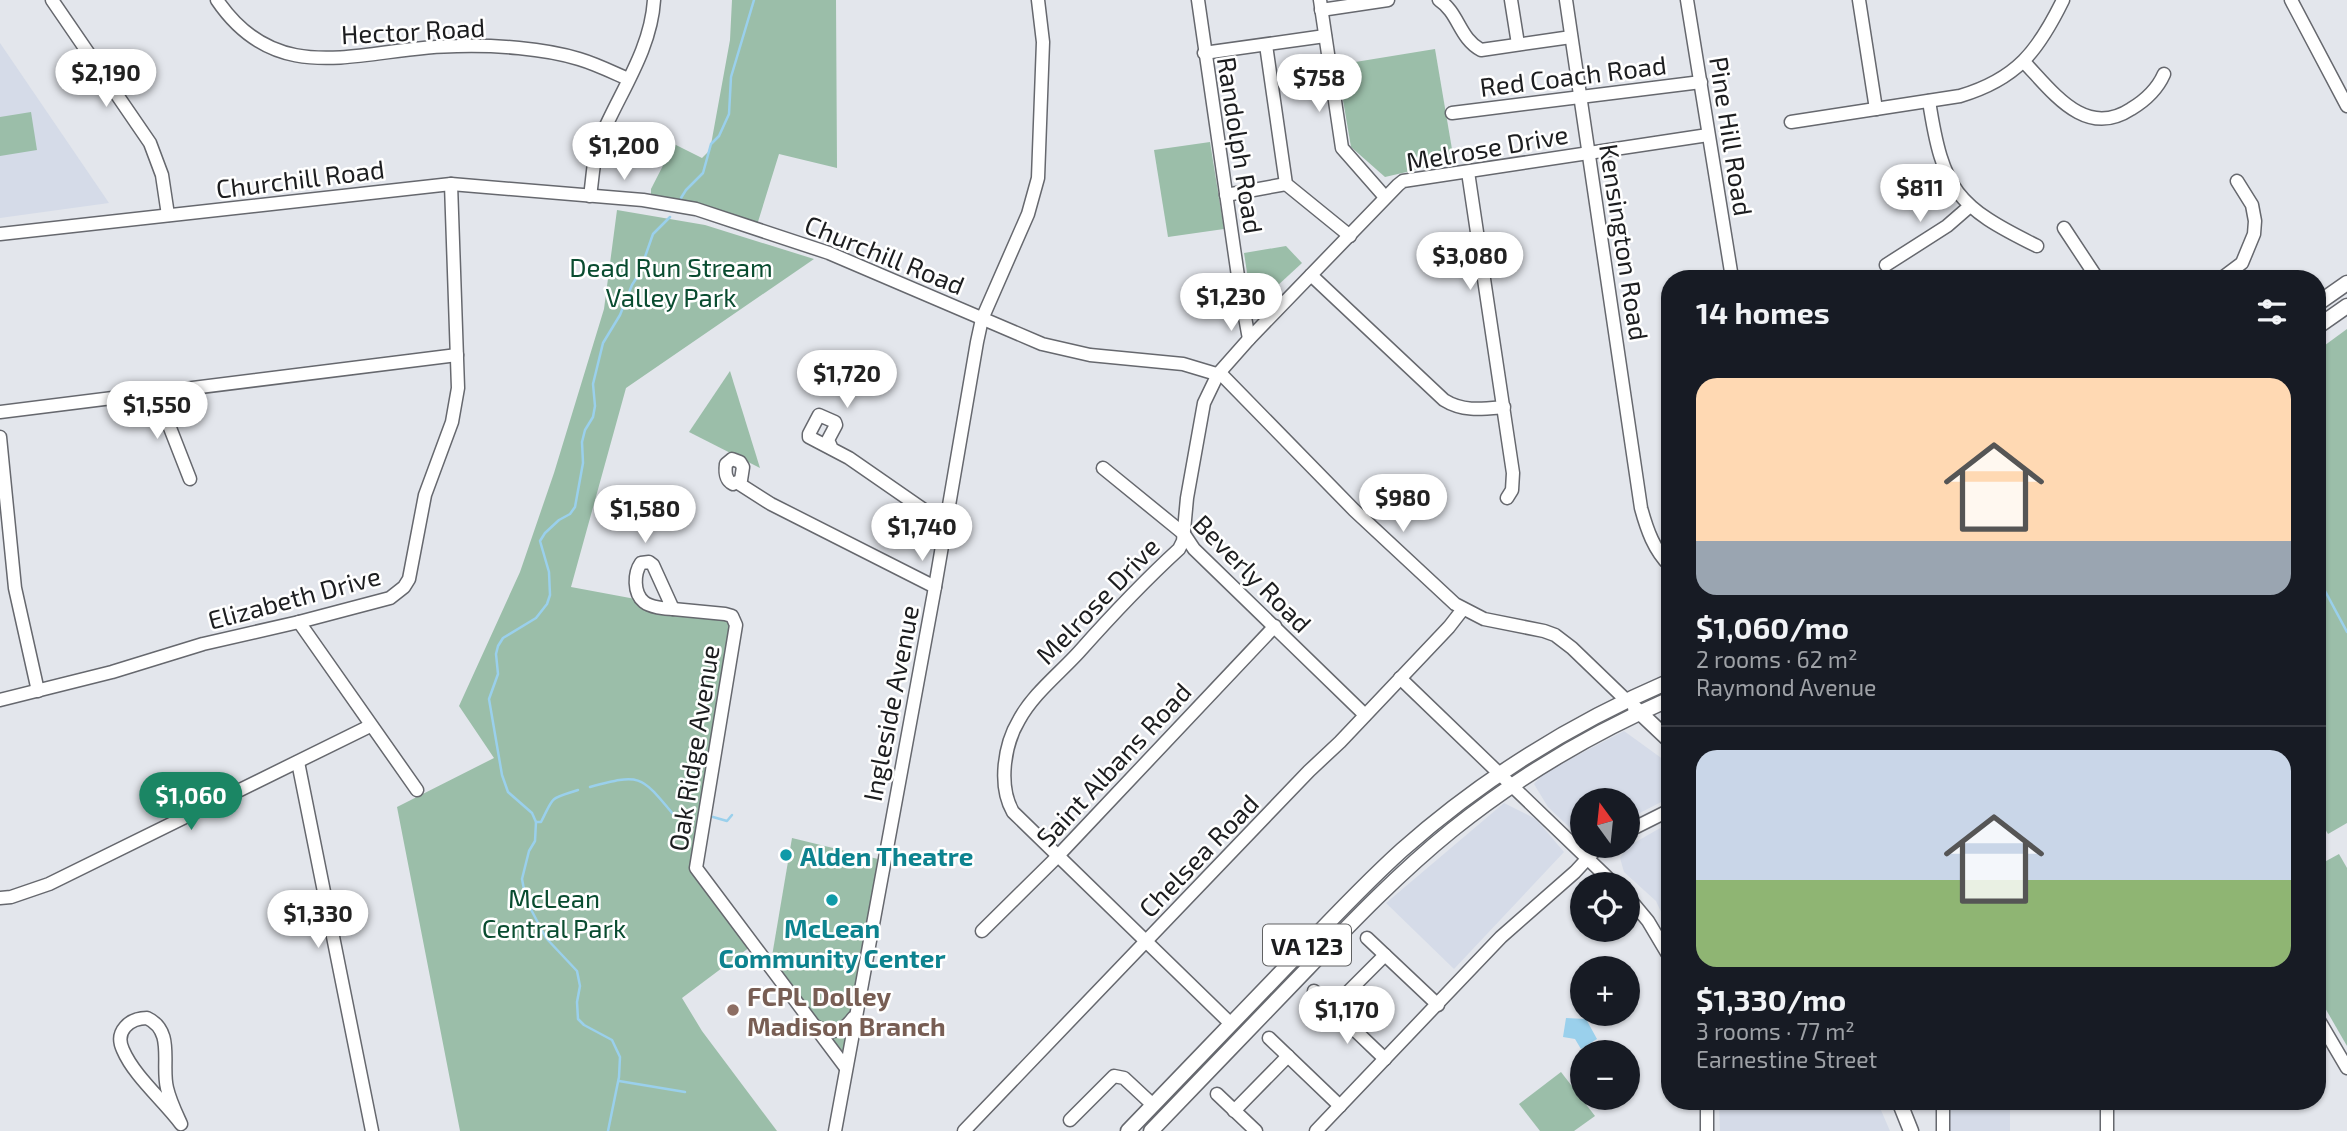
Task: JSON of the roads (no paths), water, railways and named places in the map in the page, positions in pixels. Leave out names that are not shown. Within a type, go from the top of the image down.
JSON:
[{"type":"main road","points":[[2326,298],[2347,283]]},
{"type":"main road","points":[[2326,321],[2347,306]]},
{"type":"main road","name":"VA 123","points":[[1128,1131],[1395,857],[1441,817],[1556,738],[1661,685]]},
{"type":"main road","points":[[1626,701],[1661,733]]},
{"type":"main road","name":"VA 123","points":[[1151,1131],[1373,900],[1439,841],[1513,786],[1590,738],[1661,703]]},
{"type":"main road","points":[[1903,1110],[1911,1131]]},
{"type":"street","points":[[52,0],[150,144],[162,175],[168,215]]},
{"type":"street","name":"Hector Road","points":[[217,0],[251,38],[265,46],[298,57],[332,58],[427,47],[486,47],[571,57],[628,79]]},
{"type":"street","points":[[590,196],[600,138],[650,27],[654,0]]},
{"type":"street","name":"Ingleside Avenue","points":[[835,1131],[982,319],[1028,214],[1038,178],[1042,42],[1038,0]]},
{"type":"street","name":"Randolph Road","points":[[1198,0],[1249,338]]},
{"type":"street","points":[[1385,197],[1342,148],[1321,5],[1388,0]]},
{"type":"street","points":[[1439,0],[1450,7],[1465,36],[1480,50],[1571,37]]},
{"type":"street","points":[[1511,0],[1518,44]]},
{"type":"street","name":"Kensington Road","points":[[1566,0],[1641,508],[1649,535],[1661,556]]},
{"type":"street","name":"Pine Hill Road","points":[[1687,0],[1731,270]]},
{"type":"street","points":[[1859,0],[1876,109]]},
{"type":"street","points":[[1791,122],[1978,91],[2024,62],[2046,34],[2063,0]]},
{"type":"street","points":[[2291,0],[2347,106]]},
{"type":"street","points":[[1204,53],[1325,36]]},
{"type":"street","points":[[1266,45],[1286,184],[1350,236]]},
{"type":"street","points":[[2024,62],[2065,105],[2096,118],[2113,117],[2128,111],[2155,90],[2164,74]]},
{"type":"street","name":"Red Coach Road","points":[[1452,113],[1701,82]]},
{"type":"street","points":[[1929,101],[1936,147],[1949,180],[1969,206],[2001,229],[2037,246]]},
{"type":"street","name":"Melrose Drive","points":[[1056,855],[1023,824],[1013,812],[1007,797],[1005,769],[1013,730],[1022,715],[1108,619],[1179,549],[1184,534],[1187,498],[1204,403],[1218,374],[1249,338],[1403,181],[1708,135]]},
{"type":"street","points":[[1468,172],[1513,474],[1512,490],[1507,498]]},
{"type":"street","points":[[2233,270],[2242,263],[2254,234],[2253,209],[2238,181]]},
{"type":"street","name":"Churchill Road","points":[[0,234],[451,184],[674,204],[696,209],[829,253],[1042,344],[1067,351],[1183,364],[1218,374],[1231,382],[1398,553],[1463,609],[1492,622],[1538,629],[1555,635],[1626,701]]},
{"type":"street","name":"Elizabeth Drive","points":[[0,700],[113,672],[203,644],[390,598],[404,587],[409,579],[425,495],[456,406],[457,355],[451,184]]},
{"type":"street","points":[[1226,195],[1286,184]]},
{"type":"street","points":[[1886,265],[1947,226],[1969,206]]},
{"type":"street","points":[[2064,228],[2092,270]]},
{"type":"street","points":[[1311,275],[1444,400],[1475,410],[1504,407]]},
{"type":"street","points":[[0,412],[457,355]]},
{"type":"street","points":[[156,392],[190,479]]},
{"type":"street","points":[[0,437],[15,589],[38,691]]},
{"type":"street","points":[[832,449],[924,510],[947,515]]},
{"type":"street","name":"Beverly Road","points":[[1103,468],[1184,534],[1194,549],[1365,715]]},
{"type":"street","points":[[738,483],[771,504],[935,587]]},
{"type":"street","name":"Oak Ridge Avenue","points":[[673,609],[732,616],[736,625],[696,868],[845,1068]]},
{"type":"street","name":"Chelsea Road","points":[[964,1131],[1401,678],[1463,609]]},
{"type":"street","points":[[299,622],[417,790]]},
{"type":"street","name":"Saint Albans Road","points":[[982,930],[1275,626]]},
{"type":"street","points":[[1401,678],[1570,841]]},
{"type":"street","points":[[0,898],[49,884],[370,726]]},
{"type":"street","points":[[298,762],[372,1131]]},
{"type":"street","points":[[1640,825],[1661,814]]},
{"type":"street","points":[[1056,855],[1231,1024]]},
{"type":"street","points":[[1316,1131],[1501,937],[1588,858],[1602,872]]},
{"type":"street","points":[[1640,911],[1661,943]]},
{"type":"street","points":[[1367,938],[1438,1005]]},
{"type":"street","points":[[1332,1009],[1385,955]]},
{"type":"street","points":[[1314,991],[1385,1059]]},
{"type":"street","points":[[814,1026],[823,1031],[836,1032],[846,1027],[855,1014]]},
{"type":"street","points":[[147,1018],[160,1027],[165,1047],[167,1090],[184,1128],[123,1051],[122,1032],[127,1024],[134,1020],[147,1018]]},
{"type":"street","points":[[2326,1032],[2347,1068]]},
{"type":"street","points":[[1269,1038],[1339,1106]]},
{"type":"street","points":[[1234,1111],[1288,1056]]},
{"type":"street","points":[[1070,1121],[1114,1076],[1124,1077],[1153,1105]]},
{"type":"street","points":[[1217,1094],[1256,1131]]},
{"type":"street","points":[[1707,1110],[1707,1131]]},
{"type":"street","points":[[1942,1110],[1942,1131]]},
{"type":"street","points":[[2107,1131],[2108,1110]]},
{"type":"water","points":[[1566,1018],[1570,1018],[1570,1026],[1590,1026],[1597,1039],[1576,1040],[1563,1037]]},
{"type":"waterway","points":[[681,198],[703,173],[711,144],[719,136],[729,114],[731,77],[754,0]]},
{"type":"waterway","points":[[608,1131],[619,1077],[620,1057],[612,1040],[578,1019],[580,986],[577,971],[546,938],[526,900],[522,879],[529,851],[535,841],[536,822],[532,813],[508,792],[502,775],[489,699],[498,674],[498,646],[503,638],[536,618],[547,604],[550,595],[549,572],[540,541],[545,533],[575,507],[583,463],[582,442],[593,417],[593,384],[603,343],[620,315],[639,274],[653,234],[670,217]]},
{"type":"waterway","points":[[2326,593],[2347,632]]},
{"type":"waterway","points":[[590,787],[619,780],[638,781],[653,791],[673,814],[692,814]]},
{"type":"waterway","points":[[536,822],[541,822],[554,800],[578,790]]},
{"type":"waterway","points":[[713,817],[727,821],[732,815]]},
{"type":"waterway","points":[[619,1081],[685,1092]]},
{"type":"place","name":"Alden Theatre","points":[[786,855]]},
{"type":"place","name":"McLean Community Center","points":[[832,900]]},
{"type":"place","name":"FCPL Dolley Madison Branch","points":[[733,1010]]},
{"type":"park label","name":"Dead Run Stream Valley Park","points":[[671,281]]},
{"type":"park label","name":"McLean Central Park","points":[[554,912]]}]
